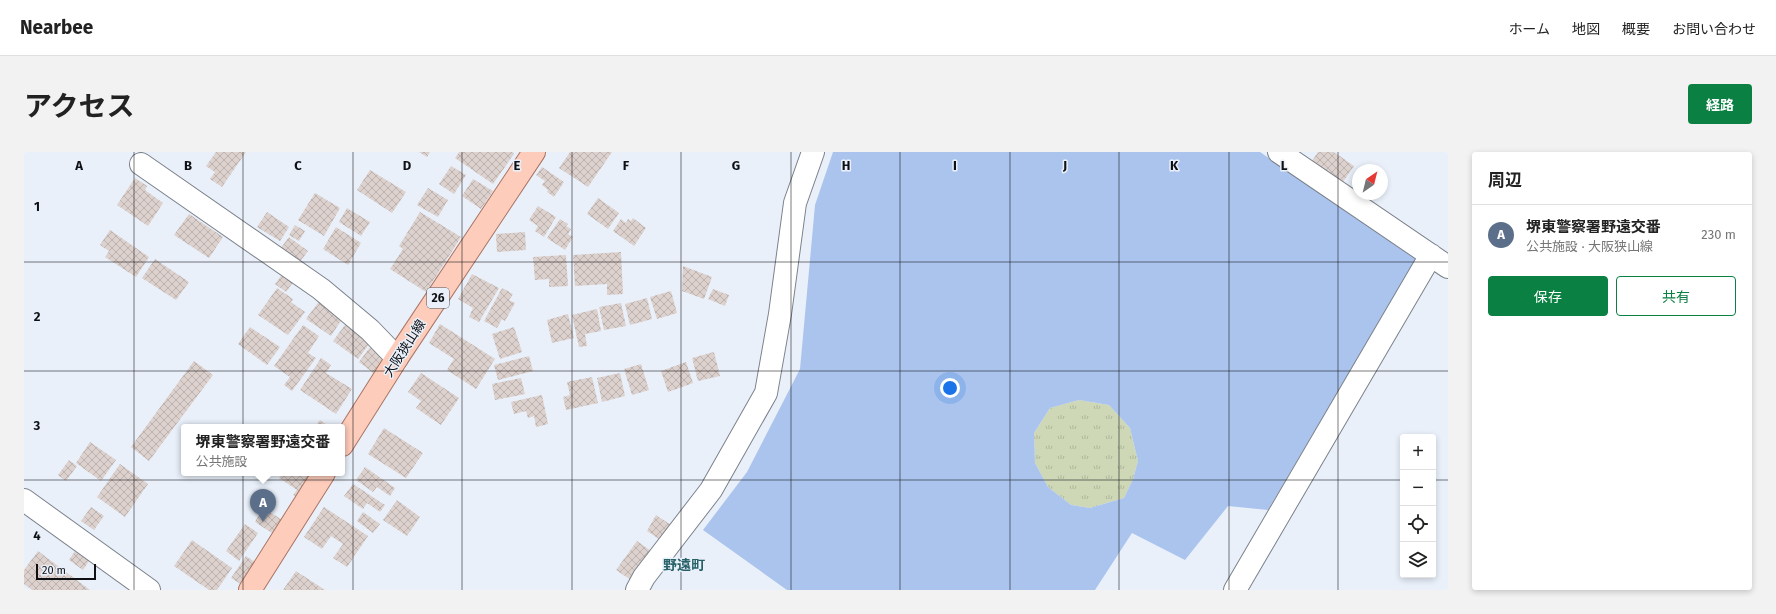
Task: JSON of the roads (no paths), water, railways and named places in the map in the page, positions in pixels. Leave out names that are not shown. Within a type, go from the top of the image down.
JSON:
[{"type":"main road","name":"大阪狭山線","points":[[345,440],[397,358],[534,152]]},
{"type":"main road","points":[[250,590],[322,476]]},
{"type":"street","points":[[637,590],[644,577],[710,490],[766,393],[780,314],[795,203],[813,152]]},
{"type":"street","points":[[1235,590],[1439,261],[1279,152]]},
{"type":"street","points":[[141,164],[322,289],[370,330],[397,358]]},
{"type":"street","points":[[24,500],[149,590]]},
{"type":"water","points":[[833,152],[1260,152],[1416,259],[1268,510],[1228,506],[1185,560],[1132,533],[1095,590],[787,590],[703,530],[747,472],[800,369],[815,205]],"holes":[[[1079,400],[1109,405],[1130,428],[1138,461],[1133,479],[1124,498],[1090,508],[1071,505],[1048,487],[1035,463],[1034,433],[1050,408]]]},
{"type":"place","name":"堺東警察署野遠交番","points":[[263,522]]},
{"type":"district","name":"野遠町","points":[[684,565]]}]
